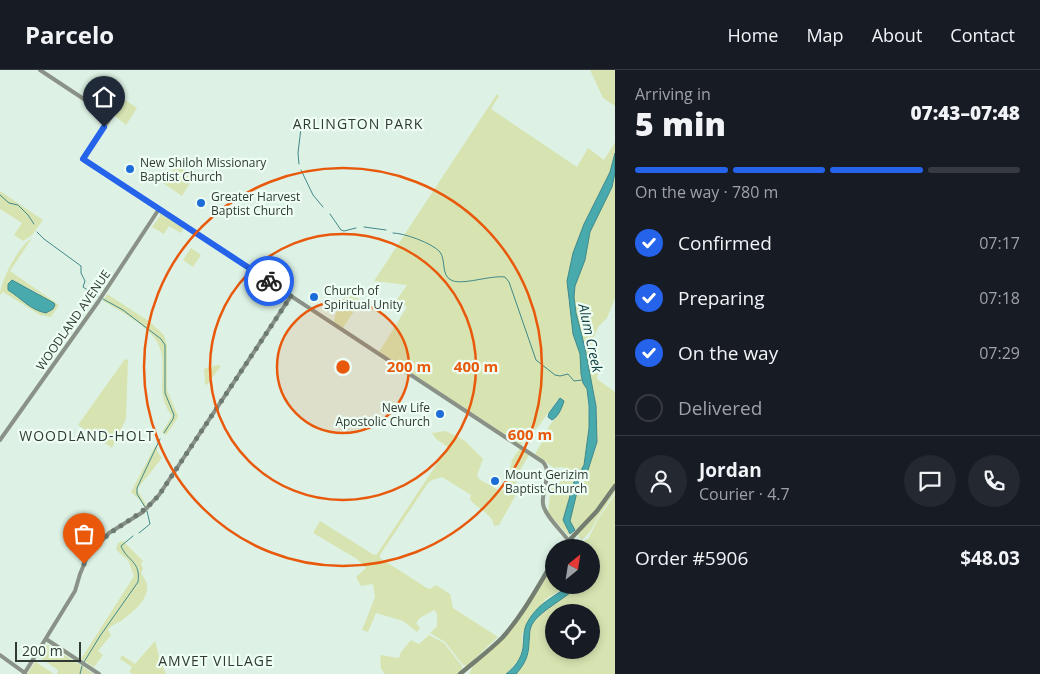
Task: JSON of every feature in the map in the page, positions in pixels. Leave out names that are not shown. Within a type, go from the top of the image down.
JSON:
[{"type":"main road","points":[[569,539],[597,510],[615,486]]},
{"type":"main road","points":[[460,674],[491,648],[508,630],[528,603],[545,575]]},
{"type":"street","points":[[40,70],[111,117],[83,159],[543,462],[547,469],[542,499],[544,508],[569,539]]},
{"type":"street","name":"WOODLAND AVENUE","points":[[0,440],[98,302],[159,209]]},
{"type":"street","points":[[0,656],[24,673],[75,592],[88,555],[109,533],[135,518],[154,501],[291,296]]},
{"type":"street","points":[[46,639],[99,674]]},
{"type":"green space","points":[[590,70],[615,70],[615,106],[603,98]]},
{"type":"green space","points":[[497,94],[499,96],[491,109],[577,167],[588,148],[604,160],[615,142],[615,153],[610,172],[584,224],[573,253],[571,265],[568,296],[573,334],[580,354],[581,374],[587,389],[589,428],[584,465],[574,482],[568,501],[567,529],[570,534],[568,535],[548,513],[550,494],[544,493],[545,486],[554,488],[566,476],[567,470],[563,467],[554,468],[535,454],[549,426],[558,415],[558,399],[538,427],[530,433],[521,445],[379,352],[407,307],[396,301],[407,285],[374,281]]},
{"type":"green space","points":[[125,100],[137,108],[126,125],[115,116]]},
{"type":"green space","points":[[175,168],[197,172],[182,196],[163,183]]},
{"type":"green space","points":[[615,173],[615,298],[607,318],[598,327],[591,344],[598,372],[597,379],[615,392],[615,484],[593,514],[575,530],[570,521],[570,513],[579,484],[588,470],[589,462],[595,451],[597,419],[595,398],[576,313],[575,286],[585,260],[590,232],[612,187]]},
{"type":"green space","points":[[0,191],[43,220],[32,235],[23,241],[14,235],[22,223],[0,209]]},
{"type":"green space","points":[[160,213],[184,227],[181,233],[169,226],[164,234],[152,227]]},
{"type":"green space","points":[[32,238],[10,271],[59,305],[51,317],[40,315],[3,292],[0,295],[3,282],[11,264]],"holes":[[[12,280],[40,294],[25,304],[19,297],[8,290],[10,281]]]},
{"type":"green space","points":[[191,248],[201,255],[193,267],[183,260]]},
{"type":"green space","points":[[107,294],[150,322],[164,335],[167,345],[167,390],[178,416],[166,435],[162,432],[172,416],[163,397],[161,351],[148,330],[103,301]]},
{"type":"green space","points":[[346,294],[361,300],[343,328],[334,322],[334,318]]},
{"type":"green space","points":[[125,359],[128,360],[126,419],[112,448],[78,425]]},
{"type":"green space","points":[[218,365],[221,366],[207,385],[205,384],[204,369]]},
{"type":"green space","points":[[446,431],[464,440],[483,459],[477,475],[479,479],[500,491],[504,490],[508,481],[512,460],[520,448],[529,455],[516,477],[517,493],[499,525],[494,526],[490,517],[470,499],[471,495],[442,477],[428,483],[380,555],[380,558],[427,588],[430,589],[436,585],[450,594],[453,608],[498,637],[467,666],[463,665],[445,642],[430,633],[437,626],[437,613],[434,610],[420,618],[416,623],[420,628],[417,632],[403,621],[376,613],[368,632],[362,630],[375,597],[373,584],[361,586],[356,577],[366,568],[357,559],[313,533],[320,521],[374,555],[377,554],[448,447],[436,439],[432,433]]},
{"type":"green space","points":[[155,446],[158,447],[157,451],[162,458],[138,488],[147,506],[145,508],[141,501],[131,492]]},
{"type":"green space","points":[[615,488],[615,493],[584,538],[580,539],[577,533]]},
{"type":"green space","points":[[615,495],[615,674],[516,674],[527,655],[531,627],[534,621],[545,611],[545,659],[600,659],[600,604],[555,604],[568,594],[600,594],[600,539],[588,539],[598,519]]},
{"type":"green space","points":[[123,541],[143,561],[141,573],[147,583],[147,590],[143,600],[135,610],[108,630],[111,635],[98,651],[103,655],[94,667],[81,659],[134,576],[128,560],[116,550],[118,543]]},
{"type":"green space","points":[[545,575],[545,594],[554,594],[546,599],[527,624],[522,635],[523,647],[519,660],[506,674],[469,674],[471,666],[498,644]]},
{"type":"green space","points":[[429,635],[444,643],[462,666],[462,670],[457,674],[385,674],[381,669],[380,655],[399,658],[401,652],[411,640],[419,644]]},
{"type":"green space","points":[[155,641],[166,674],[133,674],[129,672],[132,667],[120,659],[122,655],[135,664]]},
{"type":"green space","points":[[49,645],[94,674],[57,674],[58,670],[39,657],[46,646]]},
{"type":"green space","points":[[36,662],[54,674],[27,674]]},
{"type":"water","points":[[615,153],[615,173],[612,187],[590,232],[585,260],[575,286],[576,313],[596,406],[597,442],[588,470],[579,484],[570,521],[575,530],[570,534],[563,520],[574,482],[584,465],[589,428],[589,406],[587,389],[581,374],[580,354],[573,334],[567,281],[573,253],[584,224],[610,172]]},
{"type":"water","points":[[12,280],[54,303],[53,309],[46,313],[26,303],[8,290],[8,284]]},
{"type":"water","points":[[560,398],[564,401],[563,404],[558,415],[552,420],[548,417],[549,413]]},
{"type":"water","points":[[556,594],[568,594],[555,604],[545,604],[545,611],[534,621],[530,629],[528,651],[524,663],[516,674],[506,674],[515,666],[521,656],[526,625],[535,611]]},
{"type":"waterway","points":[[299,164],[298,153],[301,128]]},
{"type":"waterway","points":[[301,170],[313,195],[323,207]]},
{"type":"waterway","points":[[0,195],[9,203],[18,205],[34,224]]},
{"type":"waterway","points":[[330,214],[341,230],[356,228]]},
{"type":"waterway","points":[[364,227],[386,230]]},
{"type":"waterway","points":[[37,232],[81,266],[81,273],[85,281],[83,287],[98,297]]},
{"type":"waterway","points":[[393,233],[418,239],[431,245],[442,255],[448,278],[456,282],[505,277],[509,282],[536,360],[555,375],[568,374],[574,381],[582,380]]},
{"type":"waterway","points":[[103,299],[123,310],[161,339],[165,345],[165,393],[174,415],[164,433]]},
{"type":"waterway","points":[[145,507],[137,494],[137,488],[160,439]]},
{"type":"waterway","points":[[139,533],[150,524],[147,511]]},
{"type":"waterway","points":[[84,662],[138,582],[136,565],[121,546],[133,536]]},
{"type":"waterway","points":[[80,674],[82,666]]},
{"type":"way so far","points":[[84,564],[95,546],[109,533],[129,522],[148,508],[159,495],[291,296],[269,281]]},
{"type":"place","name":"New Shiloh Missionary Baptist Church","points":[[130,169]]},
{"type":"place","name":"Greater Harvest Baptist Church","points":[[201,203]]},
{"type":"place","name":"Church of Spiritual Unity","points":[[314,297]]},
{"type":"place","name":"New Life Apostolic Church","points":[[440,414]]},
{"type":"place","name":"Mount Gerizim Baptist Church","points":[[495,481]]},
{"type":"district","name":"ARLINGTON PARK","points":[[358,123]]},
{"type":"district","name":"WOODLAND-HOLT","points":[[87,435]]},
{"type":"district","name":"AMVET VILLAGE","points":[[216,660]]},
{"type":"route","points":[[104,127],[83,159],[269,281]]},
{"type":"water label","name":"Alum Creek","points":[[591,338]]}]
